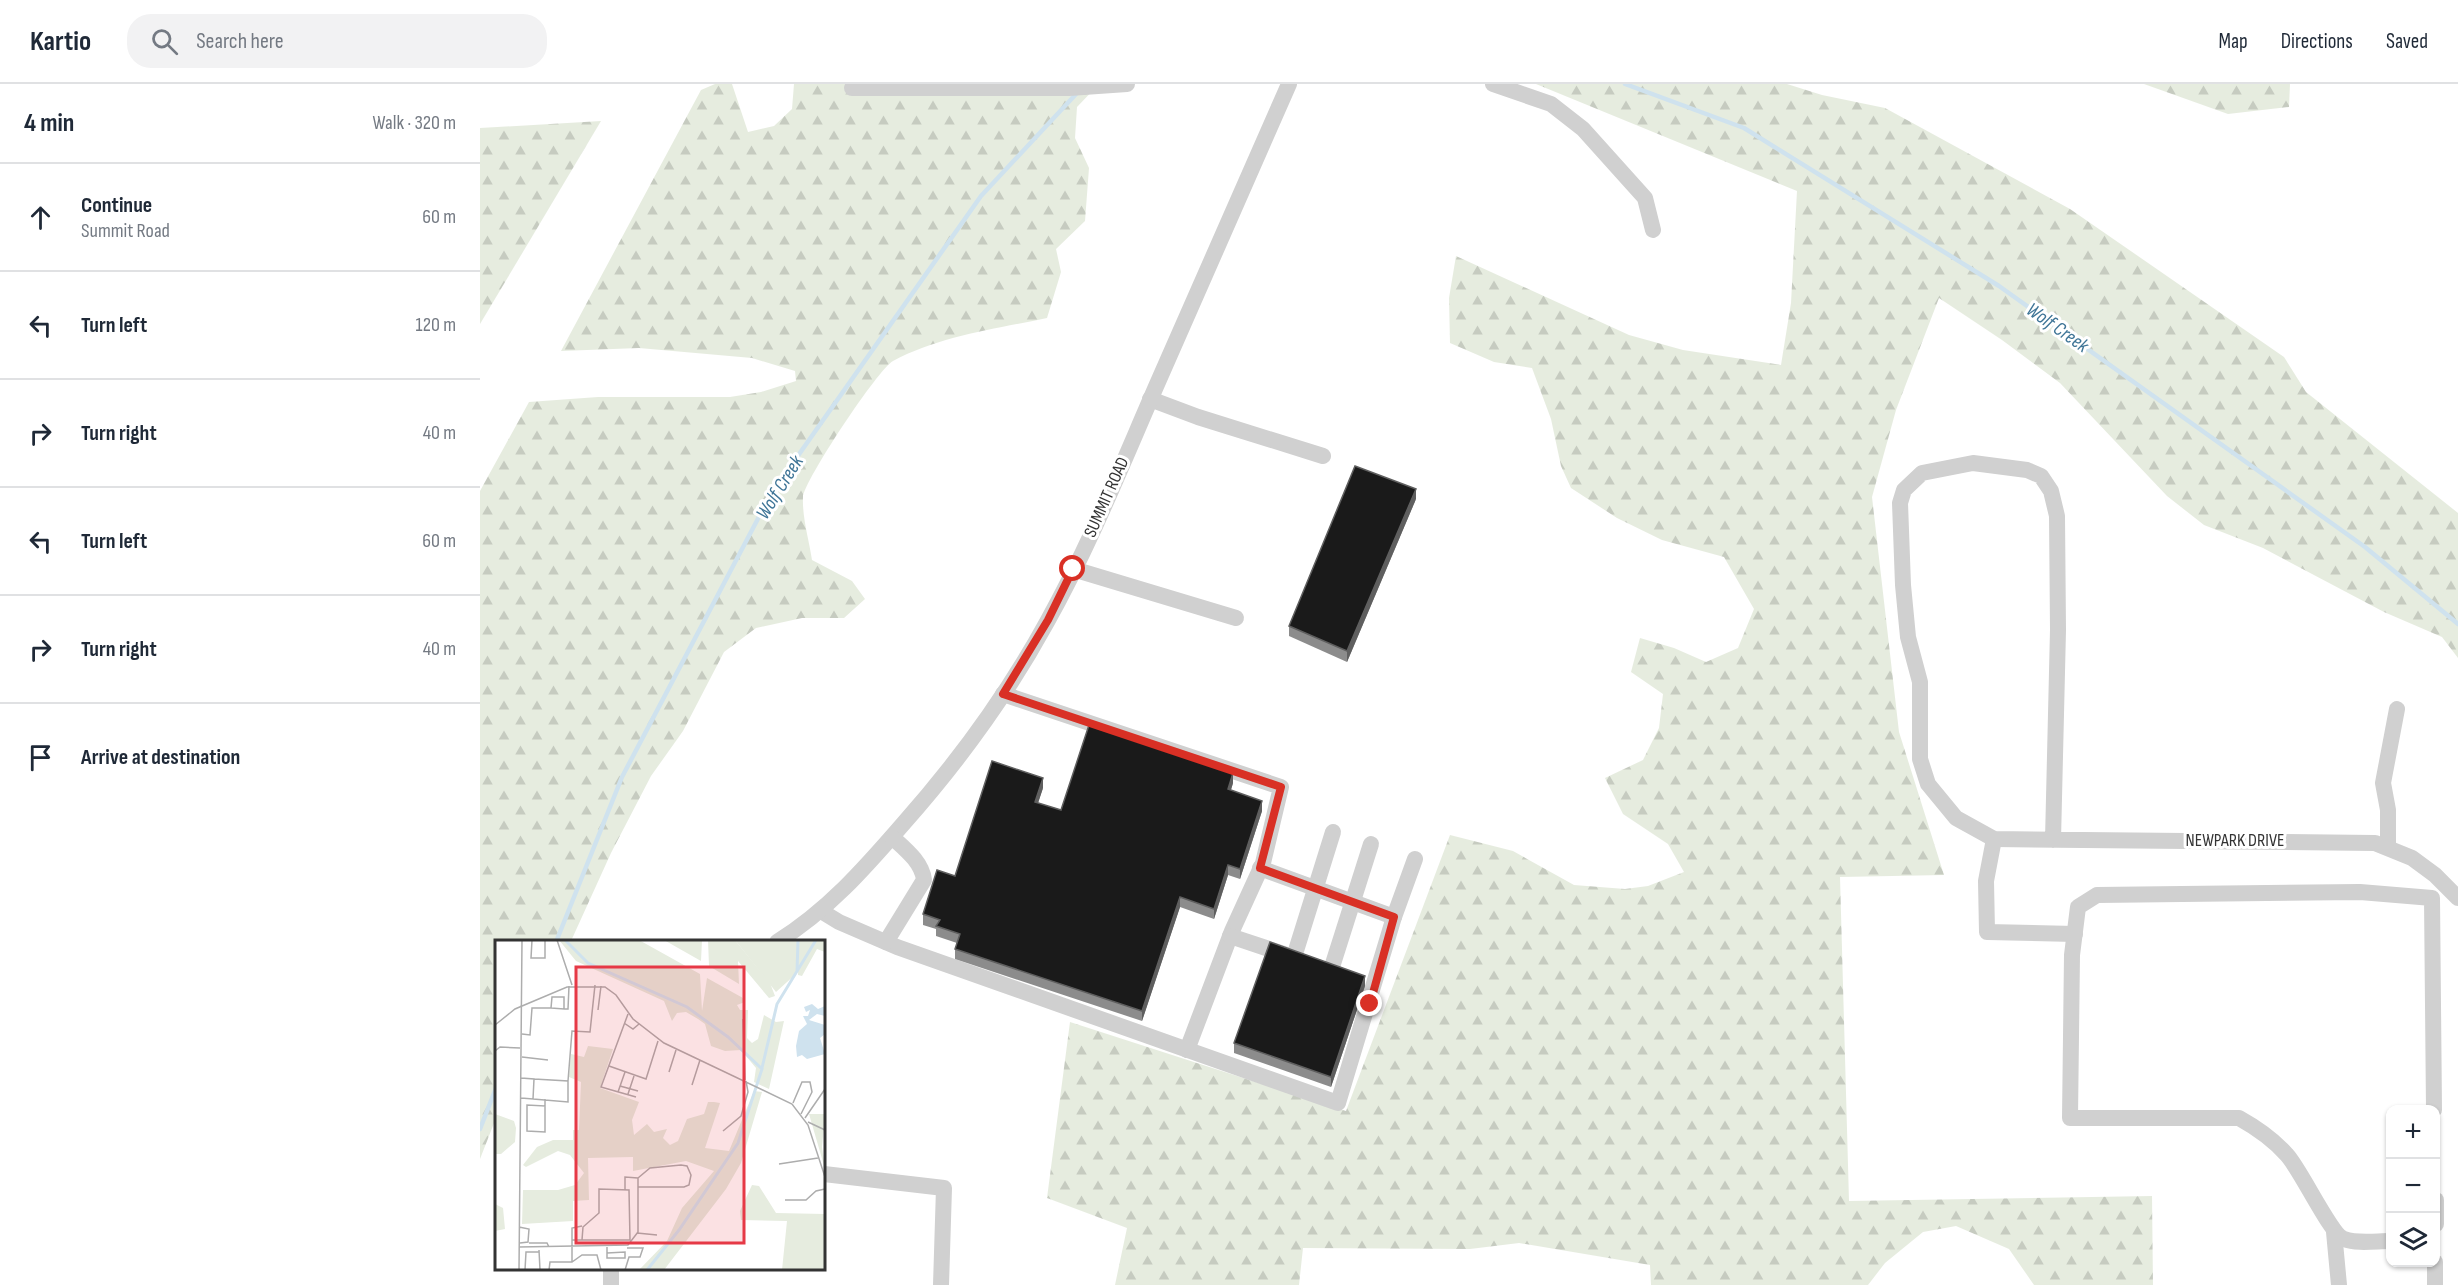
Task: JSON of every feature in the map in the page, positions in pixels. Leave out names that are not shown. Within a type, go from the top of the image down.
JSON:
[{"type":"street","points":[[852,88],[1095,88],[1127,84]]},
{"type":"street","name":"SUMMIT ROAD","points":[[780,940],[820,911],[855,879],[892,837],[961,754],[1003,694],[1048,620],[1150,399],[1289,84]]},
{"type":"street","points":[[1493,84],[1551,104],[1583,129],[1645,198],[1653,230]]},
{"type":"street","points":[[1150,399],[1198,417],[1323,456]]},
{"type":"street","points":[[2052,840],[2058,706],[2057,516],[2051,491],[2041,477],[2027,470],[1972,463],[1922,473],[1904,490],[1900,503],[1899,534],[1908,637],[1920,682],[1920,759],[1928,784],[1956,818],[1994,839],[1986,881],[1987,932],[2075,934]]},
{"type":"street","points":[[1073,569],[1236,618]]},
{"type":"street","points":[[1003,694],[1281,787],[1260,868],[1230,936],[1187,1050]]},
{"type":"street","points":[[2388,847],[2388,810],[2383,783],[2397,709]]},
{"type":"street","points":[[1294,957],[1333,832]]},
{"type":"street","points":[[886,942],[924,880],[923,872],[910,854],[892,837]]},
{"type":"street","name":"NEWPARK DRIVE","points":[[1994,839],[2361,842],[2388,847],[2412,858],[2455,894]]},
{"type":"street","points":[[1331,970],[1371,844]]},
{"type":"street","points":[[820,911],[839,922],[886,942],[1338,1103],[1376,984],[1394,917],[1415,859]]},
{"type":"street","points":[[1260,868],[1394,917]]},
{"type":"street","points":[[2339,1285],[2334,1232],[2316,1197],[2288,1156],[2262,1130],[2239,1118],[2070,1118],[2072,955],[2078,907],[2097,895],[2360,892],[2432,898],[2455,894]]},
{"type":"street","points":[[2432,898],[2434,1105]]},
{"type":"street","points":[[1230,936],[1376,984]]},
{"type":"street","points":[[825,1174],[944,1188],[940,1285]]},
{"type":"street","points":[[2334,1232],[2343,1239],[2355,1241],[2386,1240]]},
{"type":"street","points":[[2435,1267],[2435,1285]]},
{"type":"green space","points":[[715,84],[732,84],[748,132],[774,126],[792,109],[794,84],[1099,84],[1077,107],[1075,138],[1089,168],[1085,221],[1056,249],[1061,272],[1047,318],[949,339],[893,361],[858,403],[815,470],[803,497],[812,560],[852,581],[865,599],[844,618],[802,618],[756,628],[724,652],[683,731],[651,776],[611,853],[571,940],[495,940],[495,1121],[480,1159],[480,491],[529,402],[598,397],[730,397],[761,392],[796,381],[795,371],[752,358],[639,348],[561,351],[701,90]]},
{"type":"green space","points":[[1536,84],[1787,84],[1822,95],[1885,108],[2070,209],[2284,357],[2306,392],[2458,513],[2458,658],[2442,637],[2384,612],[2263,548],[2204,525],[2167,496],[2060,383],[2002,340],[1939,298],[1896,410],[1872,497],[1899,732],[1944,875],[1840,877],[1849,1201],[2152,1196],[2153,1285],[2034,1285],[2009,1249],[1956,1226],[1923,1232],[1885,1263],[1868,1285],[1651,1285],[1650,1265],[1519,1243],[1470,1249],[1303,1248],[1299,1285],[1115,1285],[1127,1228],[1047,1198],[1070,1022],[1346,1111],[1450,835],[1513,851],[1574,885],[1625,889],[1648,886],[1684,872],[1668,844],[1623,814],[1605,778],[1643,760],[1659,728],[1663,694],[1631,672],[1640,638],[1674,648],[1706,662],[1738,648],[1754,609],[1724,557],[1662,540],[1617,518],[1571,488],[1561,466],[1551,419],[1532,368],[1494,362],[1450,343],[1449,298],[1456,256],[1629,335],[1683,350],[1781,365],[1791,303],[1797,191]]},
{"type":"green space","points":[[2144,84],[2290,84],[2289,107],[2228,114]]},
{"type":"green space","points":[[601,121],[480,324],[480,128]]},
{"type":"building","points":[[1355,466],[1416,489],[1347,651],[1289,626]]},
{"type":"building","points":[[1089,725],[1233,773],[1228,789],[1262,801],[1240,869],[1228,865],[1214,909],[1180,897],[1142,1011],[955,949],[960,934],[936,926],[940,920],[923,914],[937,870],[955,876],[992,761],[1043,778],[1035,802],[1061,810]]},
{"type":"building","points":[[1270,942],[1365,976],[1331,1077],[1234,1043]]},
{"type":"waterway","name":"Wolf Creek","points":[[1625,84],[1744,128],[1999,286],[2365,547],[2458,624]]},
{"type":"waterway","name":"Wolf Creek","points":[[557,940],[622,777],[771,494],[981,196],[1077,93]]},
{"type":"waterway","name":"Wolf Creek","points":[[480,1129],[495,1091]]},
{"type":"route","points":[[1073,569],[1048,620],[1003,694],[1281,787],[1260,868],[1394,917],[1370,1004]]}]
